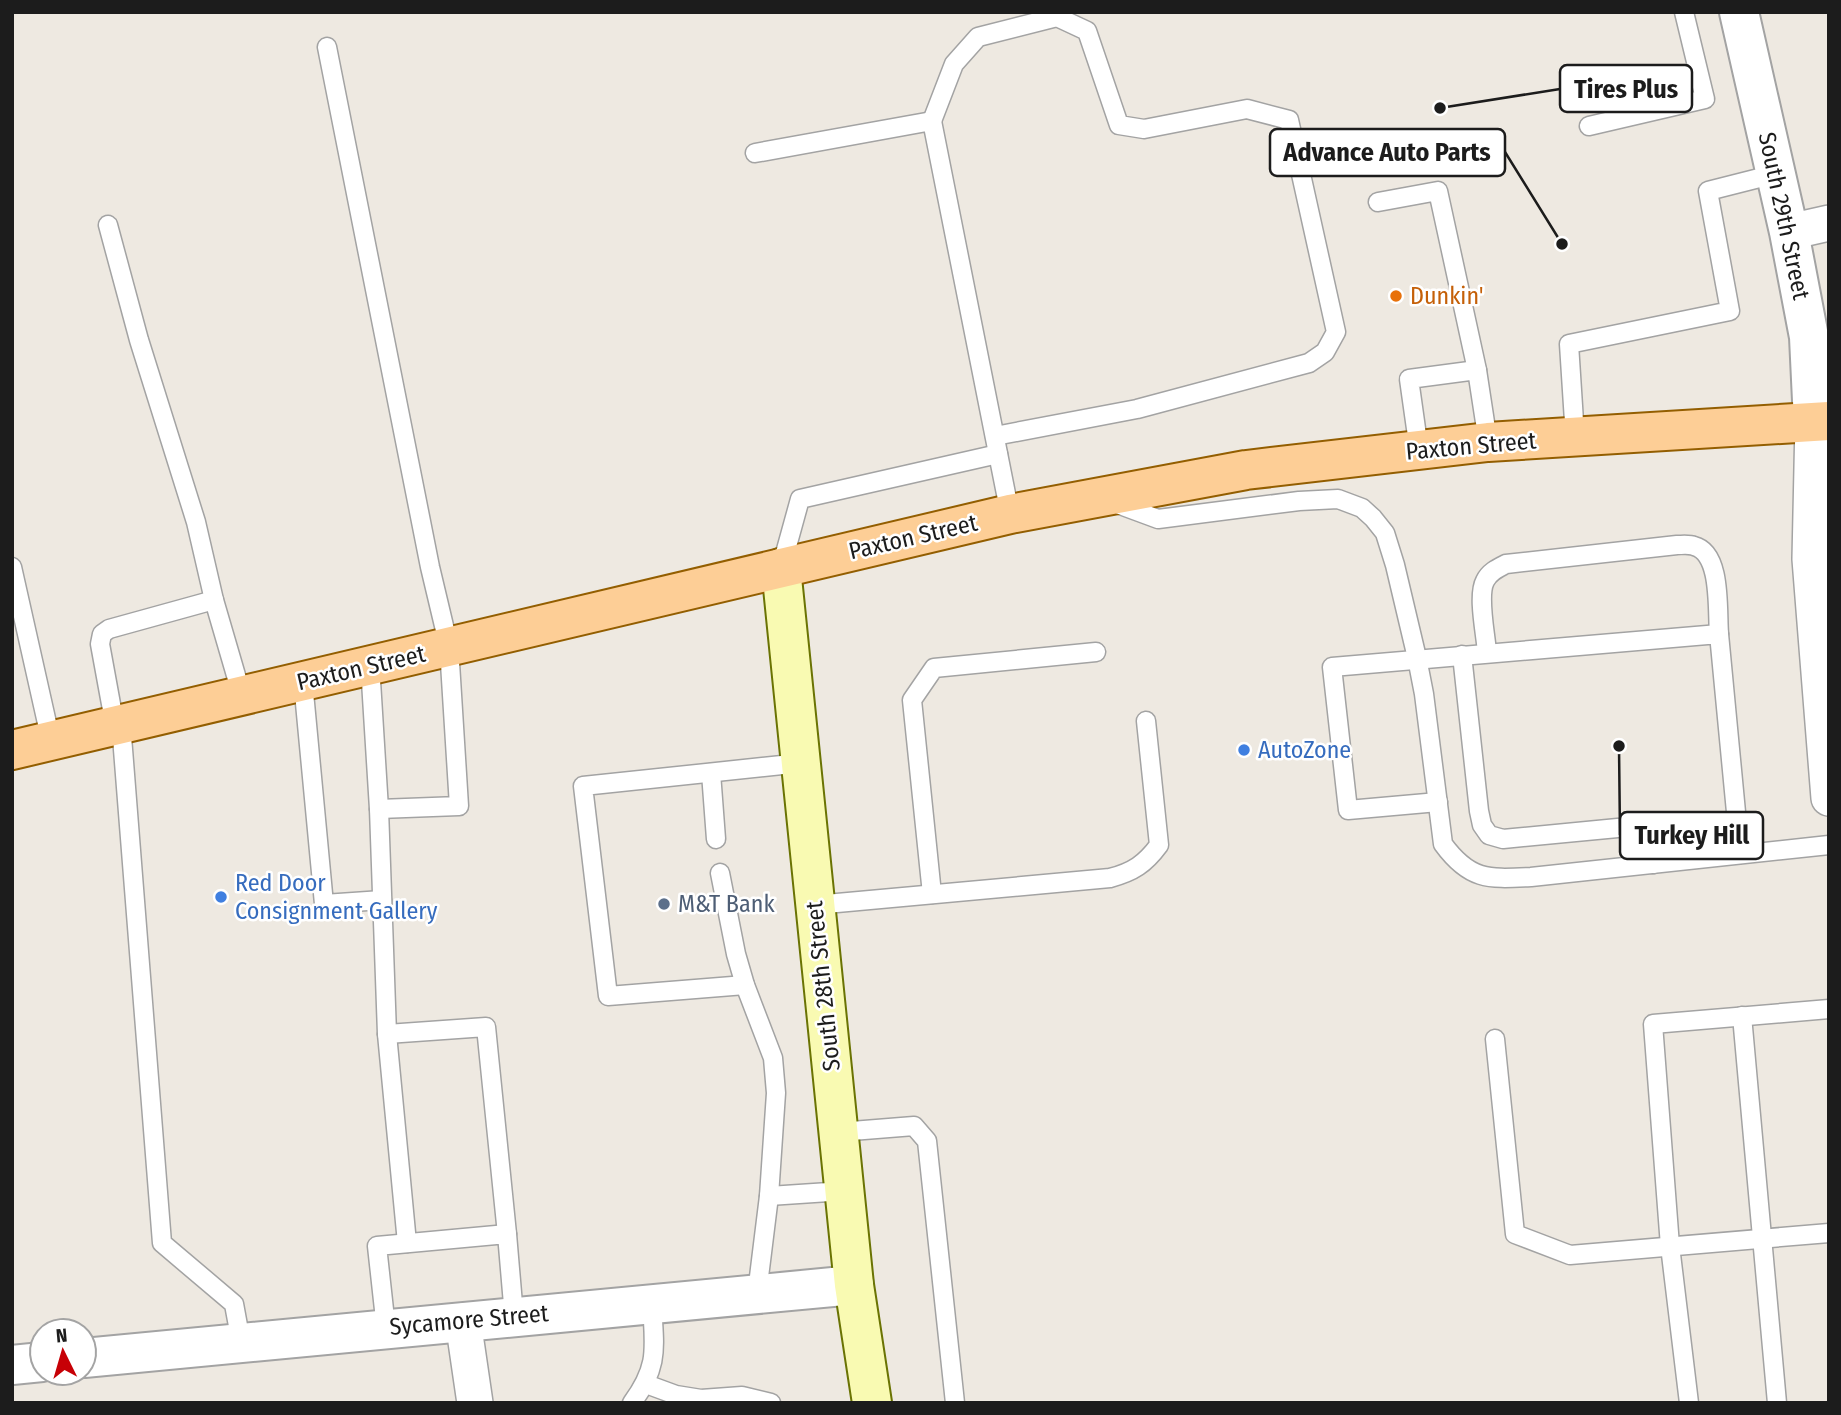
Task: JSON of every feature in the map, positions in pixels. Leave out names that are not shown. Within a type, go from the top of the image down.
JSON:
[{"type":"main road","name":"Paxton Street","points":[[12,750],[1010,514],[1246,470],[1488,442],[1821,422]]},
{"type":"main road","name":"South 28th Street","points":[[780,568],[854,1285],[872,1403]]},
{"type":"street","name":"South 29th Street","points":[[1739,12],[1789,232],[1809,337],[1821,422]]},
{"type":"street","points":[[1789,232],[1829,223]]},
{"type":"street","points":[[1821,422],[1810,559],[1825,703],[1829,798]]},
{"type":"street","name":"Sycamore Street","points":[[98,1357],[854,1285]]},
{"type":"street","points":[[463,1321],[475,1403]]},
{"type":"lane","points":[[1589,125],[1705,99],[1685,12]]},
{"type":"lane","points":[[780,568],[800,499],[997,445],[1309,363],[1325,352],[1336,331],[1289,120],[1247,109],[1144,129],[1119,125],[1087,31],[1057,17],[978,37],[954,64],[932,121],[997,445],[1010,514]]},
{"type":"lane","points":[[327,47],[427,554],[449,647],[459,806],[379,809]]},
{"type":"lane","points":[[755,153],[932,121]]},
{"type":"lane","points":[[1575,437],[1569,344],[1730,311],[1709,191],[1775,174]]},
{"type":"lane","points":[[1378,202],[1438,191],[1477,370],[1488,442]]},
{"type":"lane","points":[[108,225],[139,340],[196,522],[214,600],[242,696]]},
{"type":"lane","points":[[1419,450],[1409,379],[1477,370]]},
{"type":"lane","points":[[1099,497],[1158,519],[1299,501],[1338,499],[1362,508],[1385,533],[1395,565],[1417,658],[1443,844],[1456,862],[1475,874],[1498,879],[1531,877],[1829,845]]},
{"type":"lane","points":[[1487,653],[1481,594],[1484,581],[1493,571],[1506,564],[1677,545],[1693,545],[1706,552],[1714,567],[1740,855]]},
{"type":"lane","points":[[12,567],[19,626],[51,741]]},
{"type":"lane","points":[[214,600],[109,629],[102,634],[100,644],[118,725],[163,1243],[234,1304],[241,1342]]},
{"type":"lane","points":[[1438,802],[1348,810],[1332,667],[1719,634]]},
{"type":"lane","points":[[932,894],[912,700],[933,668],[1096,652]]},
{"type":"lane","points":[[1462,655],[1479,811],[1482,825],[1489,835],[1503,839],[1628,827],[1641,829],[1653,864]]},
{"type":"lane","points":[[370,665],[379,809],[387,1034],[407,1243]]},
{"type":"lane","points":[[303,682],[324,904],[382,900]]},
{"type":"lane","points":[[815,905],[1110,878],[1130,873],[1147,861],[1159,845],[1146,722]]},
{"type":"lane","points":[[745,985],[608,996],[583,786],[800,763]]},
{"type":"lane","points":[[710,773],[716,839]]},
{"type":"lane","points":[[720,873],[736,954],[773,1058],[776,1093],[769,1196],[757,1293]]},
{"type":"lane","points":[[1689,1403],[1670,1247],[1653,1024],[1829,1009]]},
{"type":"lane","points":[[1742,1016],[1777,1403]]},
{"type":"lane","points":[[387,1034],[486,1027],[514,1316]]},
{"type":"lane","points":[[1495,1039],[1515,1234],[1570,1255],[1829,1233]]},
{"type":"lane","points":[[839,1132],[914,1126],[927,1141],[954,1403]]},
{"type":"lane","points":[[769,1196],[844,1191]]},
{"type":"lane","points":[[386,1328],[377,1246],[507,1234]]},
{"type":"lane","points":[[632,1403],[646,1384],[655,1360],[652,1303]]},
{"type":"lane","points":[[646,1384],[676,1395],[701,1399],[742,1396],[771,1403]]},
{"type":"place","name":"Tires Plus","points":[[1440,108]]},
{"type":"place","name":"Advance Auto Parts","points":[[1562,244]]},
{"type":"place","name":"Dunkin'","points":[[1396,296]]},
{"type":"place","name":"Turkey Hill","points":[[1619,746]]},
{"type":"place","name":"AutoZone","points":[[1244,750]]},
{"type":"place","name":"Red Door Consignment Gallery","points":[[221,897]]},
{"type":"place","name":"M&T Bank","points":[[664,904]]}]
